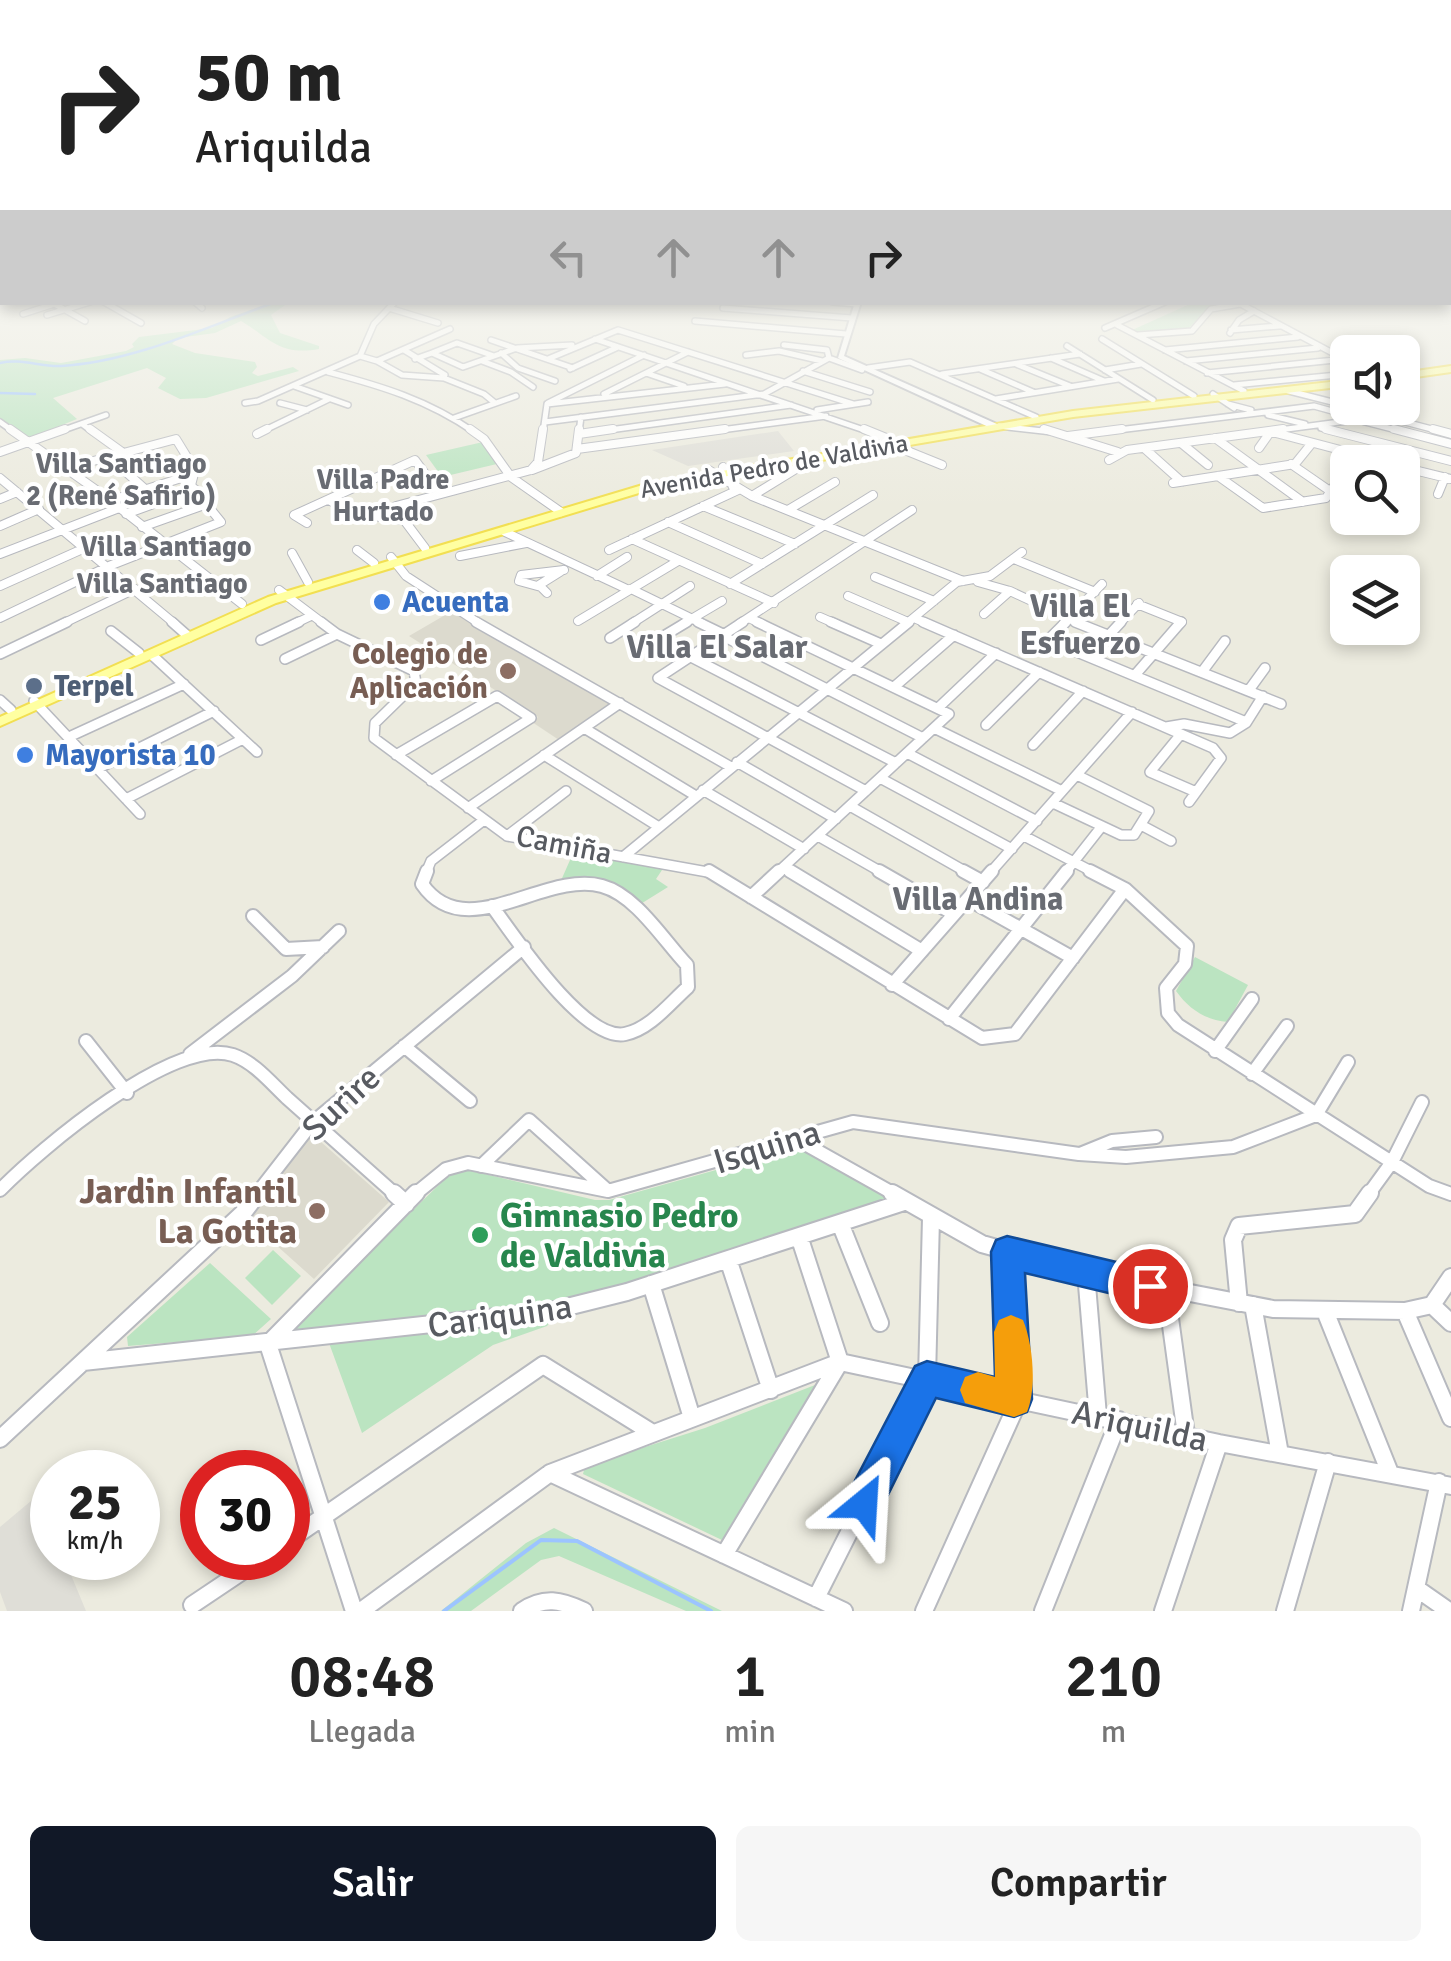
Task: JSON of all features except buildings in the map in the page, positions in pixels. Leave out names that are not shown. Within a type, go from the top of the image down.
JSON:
[{"type":"main road","points":[[1420,372],[1451,368]]},
{"type":"main road","name":"Avenida Pedro de Valdivia","points":[[186,634],[308,582],[374,562],[393,561],[424,548],[646,481],[1236,389],[1330,380]]},
{"type":"main road","name":"Avenida Pedro de Valdivia","points":[[1040,422],[1153,400],[1284,390],[1330,381]]},
{"type":"main road","name":"Avenida Pedro de Valdivia","points":[[0,722],[242,604],[708,472]]},
{"type":"main road","points":[[510,531],[559,510],[616,497]]},
{"type":"main road","name":"Avenida Pedro de Valdivia","points":[[4,708],[36,704]]},
{"type":"street","points":[[244,402],[294,386],[358,357]]},
{"type":"street","points":[[364,357],[402,375],[435,381],[444,378],[484,394],[495,403]]},
{"type":"street","points":[[377,361],[386,357]]},
{"type":"street","points":[[415,359],[421,357]]},
{"type":"street","points":[[439,357],[462,367],[491,357]]},
{"type":"street","points":[[501,357],[518,368],[555,380]]},
{"type":"street","points":[[543,357],[570,369],[595,357]]},
{"type":"street","points":[[548,359],[552,357]]},
{"type":"street","points":[[547,404],[641,357]]},
{"type":"street","points":[[652,357],[816,410],[942,465]]},
{"type":"street","points":[[596,398],[678,357]]},
{"type":"street","points":[[707,357],[786,379],[853,404]]},
{"type":"street","points":[[816,357],[862,370],[834,382]]},
{"type":"street","points":[[843,357],[996,426]]},
{"type":"street","points":[[939,375],[1057,357]]},
{"type":"street","points":[[1085,357],[1153,400]]},
{"type":"street","points":[[1131,357],[1194,396]]},
{"type":"street","points":[[1178,357],[1236,389]]},
{"type":"street","points":[[1186,361],[1225,357]]},
{"type":"street","points":[[1051,358],[1105,381]]},
{"type":"street","points":[[415,359],[446,375],[444,378]]},
{"type":"street","points":[[545,422],[764,394],[826,359]]},
{"type":"street","points":[[481,360],[505,369],[533,387]]},
{"type":"street","points":[[1207,372],[1330,360]]},
{"type":"street","points":[[868,368],[908,362],[1068,436],[1118,452],[1330,423]]},
{"type":"street","points":[[1014,364],[1070,387]]},
{"type":"street","points":[[1105,370],[1142,364]]},
{"type":"street","points":[[978,369],[1034,392]]},
{"type":"street","points":[[802,371],[870,392]]},
{"type":"street","points":[[328,372],[413,396],[454,418],[484,438],[510,477],[559,510]]},
{"type":"street","points":[[646,373],[690,388]]},
{"type":"street","points":[[994,399],[1118,379]]},
{"type":"street","points":[[547,404],[731,383]]},
{"type":"street","points":[[294,386],[348,404]]},
{"type":"street","points":[[1284,390],[1330,402]]},
{"type":"street","points":[[1215,395],[1243,414]]},
{"type":"street","points":[[454,418],[516,396]]},
{"type":"street","points":[[257,434],[329,399]]},
{"type":"street","points":[[816,410],[868,402]]},
{"type":"street","points":[[280,404],[308,410]]},
{"type":"street","points":[[531,470],[538,462],[547,404]]},
{"type":"street","points":[[578,434],[797,404]]},
{"type":"street","points":[[1228,404],[1451,461]]},
{"type":"street","points":[[1068,436],[1314,406],[1330,411]]},
{"type":"street","points":[[658,407],[676,440]]},
{"type":"street","points":[[771,408],[782,422]]},
{"type":"street","points":[[0,452],[106,415]]},
{"type":"street","points":[[576,449],[676,440],[826,416]]},
{"type":"street","points":[[385,518],[396,506],[510,477],[572,456],[580,417]]},
{"type":"street","points":[[0,422],[110,500],[242,604]]},
{"type":"street","points":[[82,424],[122,452]]},
{"type":"street","points":[[1170,424],[1191,442]]},
{"type":"street","points":[[1380,425],[1451,444]]},
{"type":"street","points":[[1417,425],[1451,434]]},
{"type":"street","points":[[1271,431],[1330,451]]},
{"type":"street","points":[[1259,448],[1271,431]]},
{"type":"street","points":[[67,468],[169,438],[180,442],[194,474]]},
{"type":"street","points":[[1215,438],[1303,502]]},
{"type":"street","points":[[1361,445],[1365,439]]},
{"type":"street","points":[[1181,443],[1208,465]]},
{"type":"street","points":[[1144,448],[1177,483],[1291,464],[1312,443]]},
{"type":"street","points":[[1109,460],[1118,452]]},
{"type":"street","points":[[108,456],[144,488]]},
{"type":"street","points":[[306,523],[294,516],[415,460],[440,494]]},
{"type":"street","points":[[1218,476],[1263,508],[1326,498],[1330,491],[1291,464]]},
{"type":"street","points":[[752,496],[799,467]]},
{"type":"street","points":[[726,469],[736,488]]},
{"type":"street","points":[[1420,471],[1448,478],[1438,494]]},
{"type":"street","points":[[708,472],[752,496],[968,581],[1010,591],[1280,704]]},
{"type":"street","points":[[110,500],[194,474]]},
{"type":"street","points":[[0,618],[109,566],[220,522],[190,481],[194,474]]},
{"type":"street","points":[[0,478],[87,547],[186,634]]},
{"type":"street","points":[[788,510],[835,482]]},
{"type":"street","points":[[609,550],[736,488]]},
{"type":"street","points":[[0,554],[62,528],[196,489]]},
{"type":"street","points":[[0,499],[17,492]]},
{"type":"street","points":[[730,584],[873,496]]},
{"type":"street","points":[[329,500],[351,514],[403,520]]},
{"type":"street","points":[[142,527],[207,504]]},
{"type":"street","points":[[396,506],[424,548]]},
{"type":"street","points":[[703,506],[795,544]]},
{"type":"street","points":[[0,526],[39,510]]},
{"type":"street","points":[[866,791],[658,678],[912,510]]},
{"type":"street","points":[[668,522],[762,564]]},
{"type":"street","points":[[510,531],[923,738]]},
{"type":"street","points":[[632,539],[774,603]]},
{"type":"street","points":[[460,556],[527,542]]},
{"type":"street","points":[[0,586],[87,547]]},
{"type":"street","points":[[356,550],[374,562]]},
{"type":"street","points":[[623,857],[934,601],[968,581],[990,576],[1022,552]]},
{"type":"street","points":[[292,554],[308,582]]},
{"type":"street","points":[[597,576],[627,557]]},
{"type":"street","points":[[1014,560],[1098,588],[1048,640],[1246,722]]},
{"type":"street","points":[[393,561],[409,578],[496,634],[836,818]]},
{"type":"street","points":[[578,621],[678,561]]},
{"type":"street","points":[[564,570],[521,575],[519,582],[544,590],[540,583],[564,570],[573,564]]},
{"type":"street","points":[[875,577],[934,601]]},
{"type":"street","points":[[610,638],[690,586]]},
{"type":"street","points":[[0,654],[135,590]]},
{"type":"street","points":[[984,614],[1010,591]]},
{"type":"street","name":"Camiña","points":[[282,593],[337,634],[398,660],[416,673],[416,683],[372,727],[374,738],[507,836],[706,868],[982,1038],[1015,1034],[1072,958]]},
{"type":"street","points":[[848,596],[954,635],[1084,691],[1213,748],[1221,758],[1192,798],[1150,772],[1181,734]]},
{"type":"street","points":[[637,652],[722,601]]},
{"type":"street","points":[[1108,635],[1138,603],[1182,622],[1135,675]]},
{"type":"street","points":[[261,640],[311,616]]},
{"type":"street","points":[[820,617],[881,644]]},
{"type":"street","points":[[750,619],[944,711]]},
{"type":"street","points":[[111,631],[184,684],[257,752]]},
{"type":"street","points":[[285,659],[337,634]]},
{"type":"street","points":[[894,686],[954,635]]},
{"type":"street","points":[[1202,672],[1225,641]]},
{"type":"street","points":[[752,897],[934,728],[944,711],[996,653]]},
{"type":"street","points":[[691,656],[896,764]]},
{"type":"street","points":[[1249,690],[1264,668]]},
{"type":"street","points":[[986,725],[1039,672]]},
{"type":"street","points":[[71,736],[184,684]]},
{"type":"street","points":[[1033,745],[1084,691]]},
{"type":"street","points":[[396,755],[497,696],[531,718],[431,781]]},
{"type":"street","points":[[1166,727],[1181,722],[1230,732],[1246,722],[1263,696]]},
{"type":"street","points":[[468,808],[620,703]]},
{"type":"street","points":[[36,704],[71,736],[140,814]]},
{"type":"street","points":[[99,768],[214,711]]},
{"type":"street","points":[[892,985],[1132,712]]},
{"type":"street","points":[[584,728],[804,848]]},
{"type":"street","points":[[934,728],[1062,792]]},
{"type":"street","points":[[126,799],[244,739]]},
{"type":"street","points":[[907,753],[1037,820]]},
{"type":"street","points":[[544,755],[659,828]]},
{"type":"street","points":[[1053,802],[1128,837],[1148,815],[1145,808],[1077,775]]},
{"type":"street","points":[[880,778],[1012,849]]},
{"type":"street","points":[[507,836],[566,790]]},
{"type":"street","points":[[850,806],[983,882]]},
{"type":"street","points":[[484,820],[431,861],[422,884],[429,898],[449,908],[474,910],[531,893],[588,884],[606,888],[687,965],[688,986],[637,1028],[617,1036],[567,1000],[492,906]]},
{"type":"street","points":[[1141,825],[1171,840]]},
{"type":"street","points":[[949,1019],[1102,826]]},
{"type":"street","points":[[818,836],[954,914]]},
{"type":"street","points":[[1024,836],[1126,889],[1170,928],[1189,953],[1166,988],[1168,1013],[1215,1050],[1316,1115],[1430,1186],[1451,1194]]},
{"type":"street","points":[[784,867],[922,951]]},
{"type":"street","points":[[968,899],[1072,958],[1126,889]]},
{"type":"street","points":[[253,916],[286,949],[325,946]]},
{"type":"street","points":[[0,1190],[31,1160],[127,1092],[190,1055],[339,931]]},
{"type":"street","name":"Surire","points":[[0,1439],[243,1213],[312,1123],[524,948]]},
{"type":"street","points":[[1215,1050],[1252,999]]},
{"type":"street","points":[[1252,1074],[1286,1026]]},
{"type":"street","points":[[86,1042],[127,1092]]},
{"type":"street","points":[[404,1046],[470,1102]]},
{"type":"street","points":[[190,1055],[218,1051],[242,1058],[406,1204]]},
{"type":"street","points":[[1316,1115],[1348,1062]]},
{"type":"street","points":[[1280,1454],[1233,1240],[1239,1226],[1351,1216],[1392,1162],[1422,1102]]},
{"type":"street","name":"Isquina","points":[[268,1344],[406,1204],[447,1168],[462,1163],[608,1191],[798,1140],[841,1124],[864,1122],[1079,1154],[1126,1156],[1234,1147],[1316,1115]]},
{"type":"street","points":[[481,1166],[529,1120],[608,1191]]},
{"type":"street","points":[[1079,1154],[1112,1141],[1156,1137]]},
{"type":"street","points":[[798,1140],[982,1244],[1086,1273],[1246,1304],[1325,1311],[1405,1312],[1432,1305],[1451,1277]]},
{"type":"street","name":"Cariquina","points":[[83,1362],[550,1312],[651,1284],[904,1202]]},
{"type":"street","points":[[816,1598],[927,1378],[931,1218]]},
{"type":"street","points":[[840,1223],[880,1324]]},
{"type":"street","points":[[724,1555],[840,1362],[799,1236]]},
{"type":"street","points":[[924,1611],[1006,1430],[1014,1399],[1007,1252]]},
{"type":"street","points":[[728,1259],[771,1390]]},
{"type":"street","points":[[1086,1273],[1098,1416]]},
{"type":"street","points":[[651,1284],[692,1418]]},
{"type":"street","points":[[1166,1289],[1186,1435]]},
{"type":"street","points":[[1432,1305],[1451,1323]]},
{"type":"street","points":[[1325,1311],[1390,1473]]},
{"type":"street","points":[[1405,1312],[1451,1418]]},
{"type":"street","points":[[268,1344],[358,1611],[550,1473],[840,1362]]},
{"type":"street","name":"Ariquilda","points":[[840,1362],[1219,1443],[1445,1484]]},
{"type":"street","points":[[310,1526],[543,1365],[651,1432]]},
{"type":"street","points":[[1043,1611],[1119,1420]]},
{"type":"street","points":[[1163,1611],[1219,1443]]},
{"type":"street","points":[[1285,1611],[1328,1462]]},
{"type":"street","points":[[550,1473],[844,1611]]},
{"type":"street","points":[[1411,1611],[1445,1484]]},
{"type":"street","points":[[192,1605],[229,1580]]},
{"type":"street","points":[[1416,1588],[1449,1611]]},
{"type":"street","points":[[522,1611],[536,1601],[553,1598],[584,1611]]},
{"type":"shaded area","points":[[778,431],[794,451],[688,466],[652,450]]},
{"type":"shaded area","name":"Colegio de Aplicación","points":[[452,611],[611,705],[559,740],[532,722],[538,717],[409,636]]},
{"type":"shaded area","name":"Jardin Infantil La Gotita","points":[[312,1134],[389,1202],[314,1279],[247,1219]]},
{"type":"shaded area","points":[[30,1502],[30,1580],[73,1580],[86,1611],[7,1611],[0,1592],[0,1527]]},
{"type":"green space","points":[[93,357],[223,357],[255,362],[257,367],[252,373],[258,376],[293,367],[299,371],[206,398],[180,399],[158,388],[166,378],[147,368],[53,398],[77,419],[30,438],[0,419],[0,360],[25,358],[61,363]]},
{"type":"green space","points":[[483,442],[501,463],[442,477],[426,455]]},
{"type":"green space","points":[[574,851],[664,867],[656,879],[668,887],[639,905],[613,885],[559,885]]},
{"type":"green space","points":[[1195,957],[1248,985],[1228,1022],[1198,1013],[1176,991]]},
{"type":"green space","points":[[798,1147],[892,1199],[825,1225],[565,1302],[547,1326],[493,1345],[362,1433],[329,1343],[285,1335],[451,1173],[468,1170],[609,1200]]},
{"type":"green space","points":[[273,1250],[301,1276],[272,1305],[245,1278]]},
{"type":"green space","points":[[210,1263],[271,1319],[252,1336],[128,1346],[127,1337]]},
{"type":"green space","points":[[815,1385],[722,1540],[583,1474],[585,1466],[705,1428]]},
{"type":"green space","points":[[554,1528],[722,1611],[686,1611],[559,1556],[541,1560],[471,1611],[441,1611],[526,1543]]},
{"type":"waterway","points":[[0,363],[61,366],[119,357]]},
{"type":"waterway","points":[[0,393],[35,394]]},
{"type":"waterway","points":[[444,1611],[541,1540],[577,1541],[711,1611]]},
{"type":"slow traffic","points":[[978,1390],[1014,1399],[1011,1332]]},
{"type":"place","name":"Acuenta","points":[[382,602]]},
{"type":"place","name":"Colegio de Aplicación","points":[[508,671]]},
{"type":"place","name":"Terpel","points":[[34,686]]},
{"type":"place","name":"Mayorista 10","points":[[25,755]]},
{"type":"place","name":"Jardin Infantil La Gotita","points":[[317,1211]]},
{"type":"place","name":"Gimnasio Pedro de Valdivia","points":[[480,1235]]},
{"type":"district","name":"Villa Santiago 2 (René Safirio)","points":[[121,480]]},
{"type":"district","name":"Villa Padre Hurtado","points":[[383,496]]},
{"type":"district","name":"Villa Santiago","points":[[166,547]]},
{"type":"district","name":"Villa Santiago","points":[[162,584]]},
{"type":"district","name":"Villa El Esfuerzo","points":[[1080,624]]},
{"type":"district","name":"Villa El Salar","points":[[717,647]]},
{"type":"district","name":"Villa Andina","points":[[978,899]]},
{"type":"route","points":[[864,1504],[927,1378],[1014,1399],[1007,1252],[1150,1286]]}]
